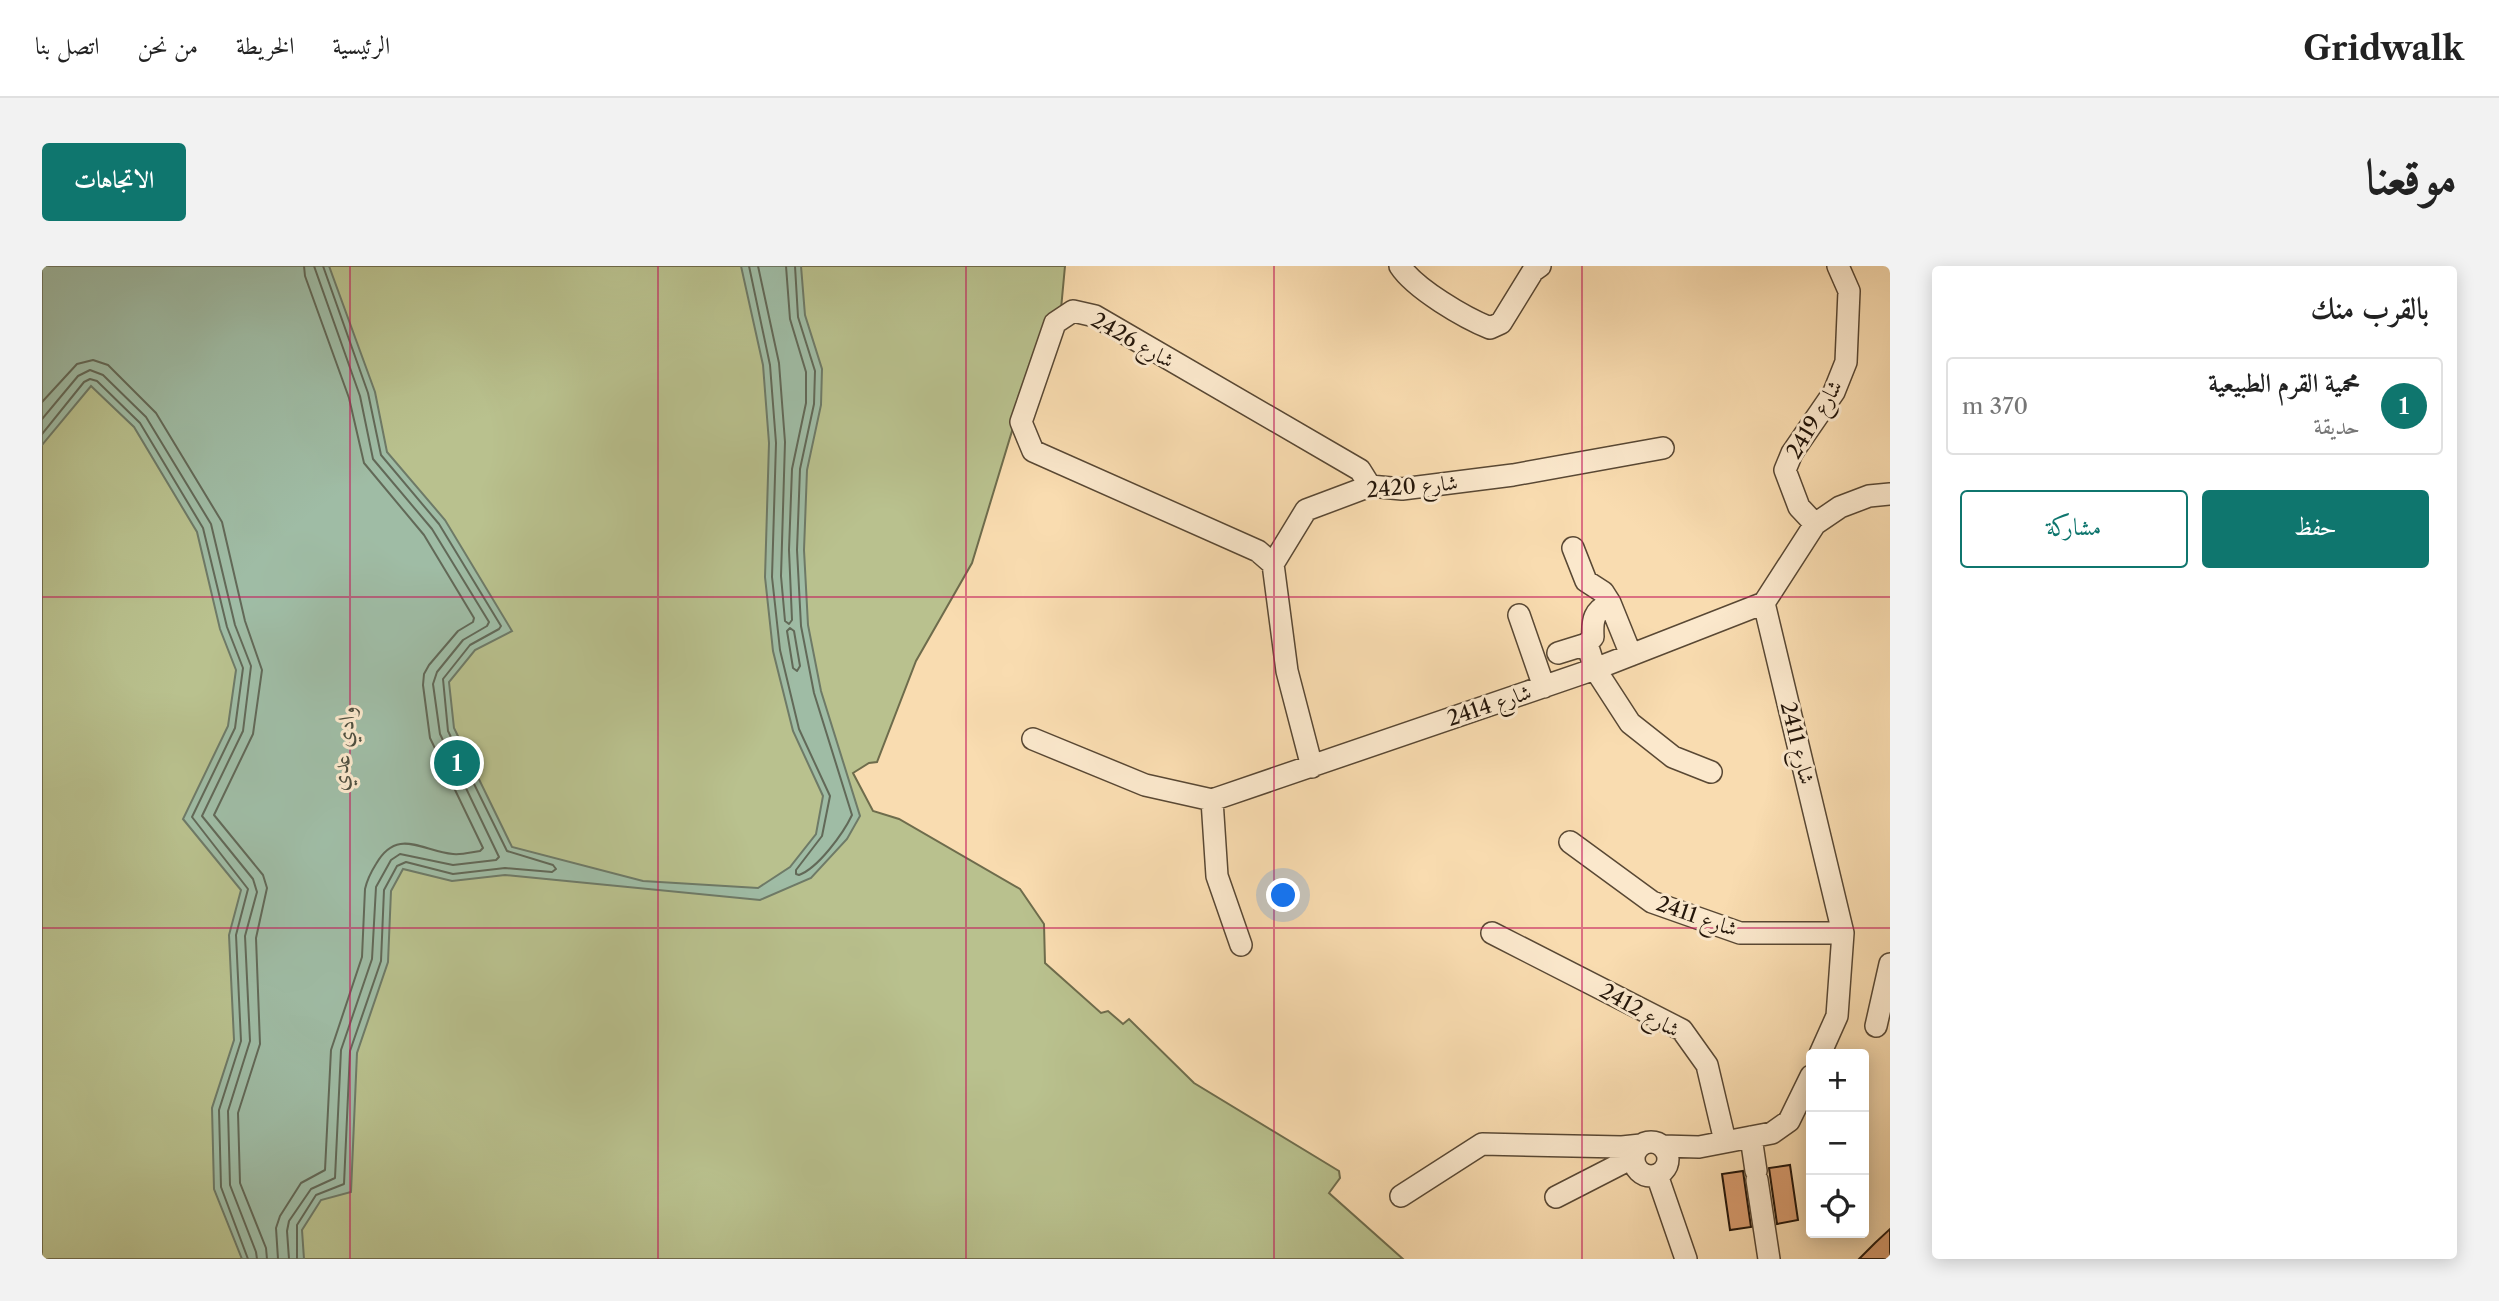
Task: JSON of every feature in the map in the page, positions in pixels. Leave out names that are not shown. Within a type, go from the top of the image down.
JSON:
[{"type":"street","points":[[1400,266],[1407,277],[1424,289],[1474,321],[1490,328],[1501,323],[1533,271],[1540,266]]},
{"type":"street","name":"2419 شارع","points":[[1815,524],[1799,507],[1785,470],[1792,453],[1834,392],[1846,362],[1849,291],[1838,266]]},
{"type":"street","name":"2426 شارع","points":[[1273,564],[1258,551],[1033,450],[1021,422],[1055,323],[1073,311],[1095,316],[1360,470],[1370,486]]},
{"type":"street","name":"2420 شارع","points":[[1273,564],[1306,510],[1370,486],[1402,489],[1513,475],[1663,448]]},
{"type":"street","points":[[1764,603],[1815,524],[1840,507],[1869,496],[1890,494]]},
{"type":"street","points":[[1573,548],[1586,581],[1603,592],[1609,603],[1631,655]]},
{"type":"street","points":[[1273,564],[1287,671],[1312,767]]},
{"type":"street","points":[[1558,653],[1587,644],[1593,637],[1592,622],[1597,610],[1609,603]]},
{"type":"street","name":"2414 شارع","points":[[1212,800],[1595,669],[1764,603]]},
{"type":"street","name":"شارع 2411","points":[[1764,603],[1843,933],[1837,1016],[1822,1049]]},
{"type":"street","points":[[1519,615],[1544,687]]},
{"type":"street","points":[[1587,644],[1595,669],[1630,723],[1673,757],[1711,772]]},
{"type":"street","points":[[1033,739],[1146,785],[1212,800],[1217,876],[1241,945]]},
{"type":"street","name":"2411 شارع","points":[[1570,842],[1653,902],[1740,933],[1843,933]]},
{"type":"street","name":"2412 شارع","points":[[1492,933],[1682,1030],[1707,1065],[1725,1141]]},
{"type":"street","points":[[1876,1026],[1890,964]]},
{"type":"street","points":[[1556,1197],[1646,1149],[1699,1147],[1772,1133],[1789,1121],[1806,1086]]},
{"type":"street","points":[[1751,1137],[1769,1259]]},
{"type":"street","points":[[1401,1196],[1482,1144],[1622,1147],[1646,1149],[1667,1153],[1667,1164],[1657,1175],[1642,1173],[1636,1166],[1646,1149]]},
{"type":"street","points":[[1657,1175],[1686,1259]]},
{"type":"shaded area","points":[[42,266],[1065,266],[1061,309],[1042,332],[972,563],[916,661],[877,762],[869,763],[853,773],[873,811],[899,819],[1020,889],[1044,924],[1045,963],[1101,1013],[1108,1011],[1123,1024],[1129,1019],[1194,1083],[1339,1171],[1340,1178],[1329,1193],[1403,1259],[42,1259]]},
{"type":"water","name":"وادي عدي","points":[[42,266],[329,266],[375,392],[387,452],[445,520],[512,631],[475,650],[449,682],[454,728],[512,847],[643,881],[758,888],[790,867],[816,834],[823,796],[793,731],[773,651],[765,577],[769,443],[763,365],[741,266],[801,266],[805,315],[822,369],[821,405],[807,470],[804,550],[808,625],[821,691],[860,816],[847,839],[811,878],[760,900],[505,875],[452,881],[403,869],[391,891],[388,962],[357,1053],[351,1192],[321,1200],[302,1230],[304,1259],[242,1259],[214,1189],[212,1108],[234,1040],[229,935],[241,890],[183,819],[228,726],[236,670],[220,629],[197,532],[134,427],[91,386],[42,445]]},
{"type":"building","points":[[1790,1165],[1798,1220],[1777,1224],[1769,1168]]},
{"type":"building","points":[[1743,1171],[1751,1227],[1730,1230],[1722,1174]]},
{"type":"building","points":[[1890,1229],[1890,1259],[1859,1259],[1875,1243]]},
{"type":"place","name":"محمية القرم الطبيعية","points":[[457,763]]}]
